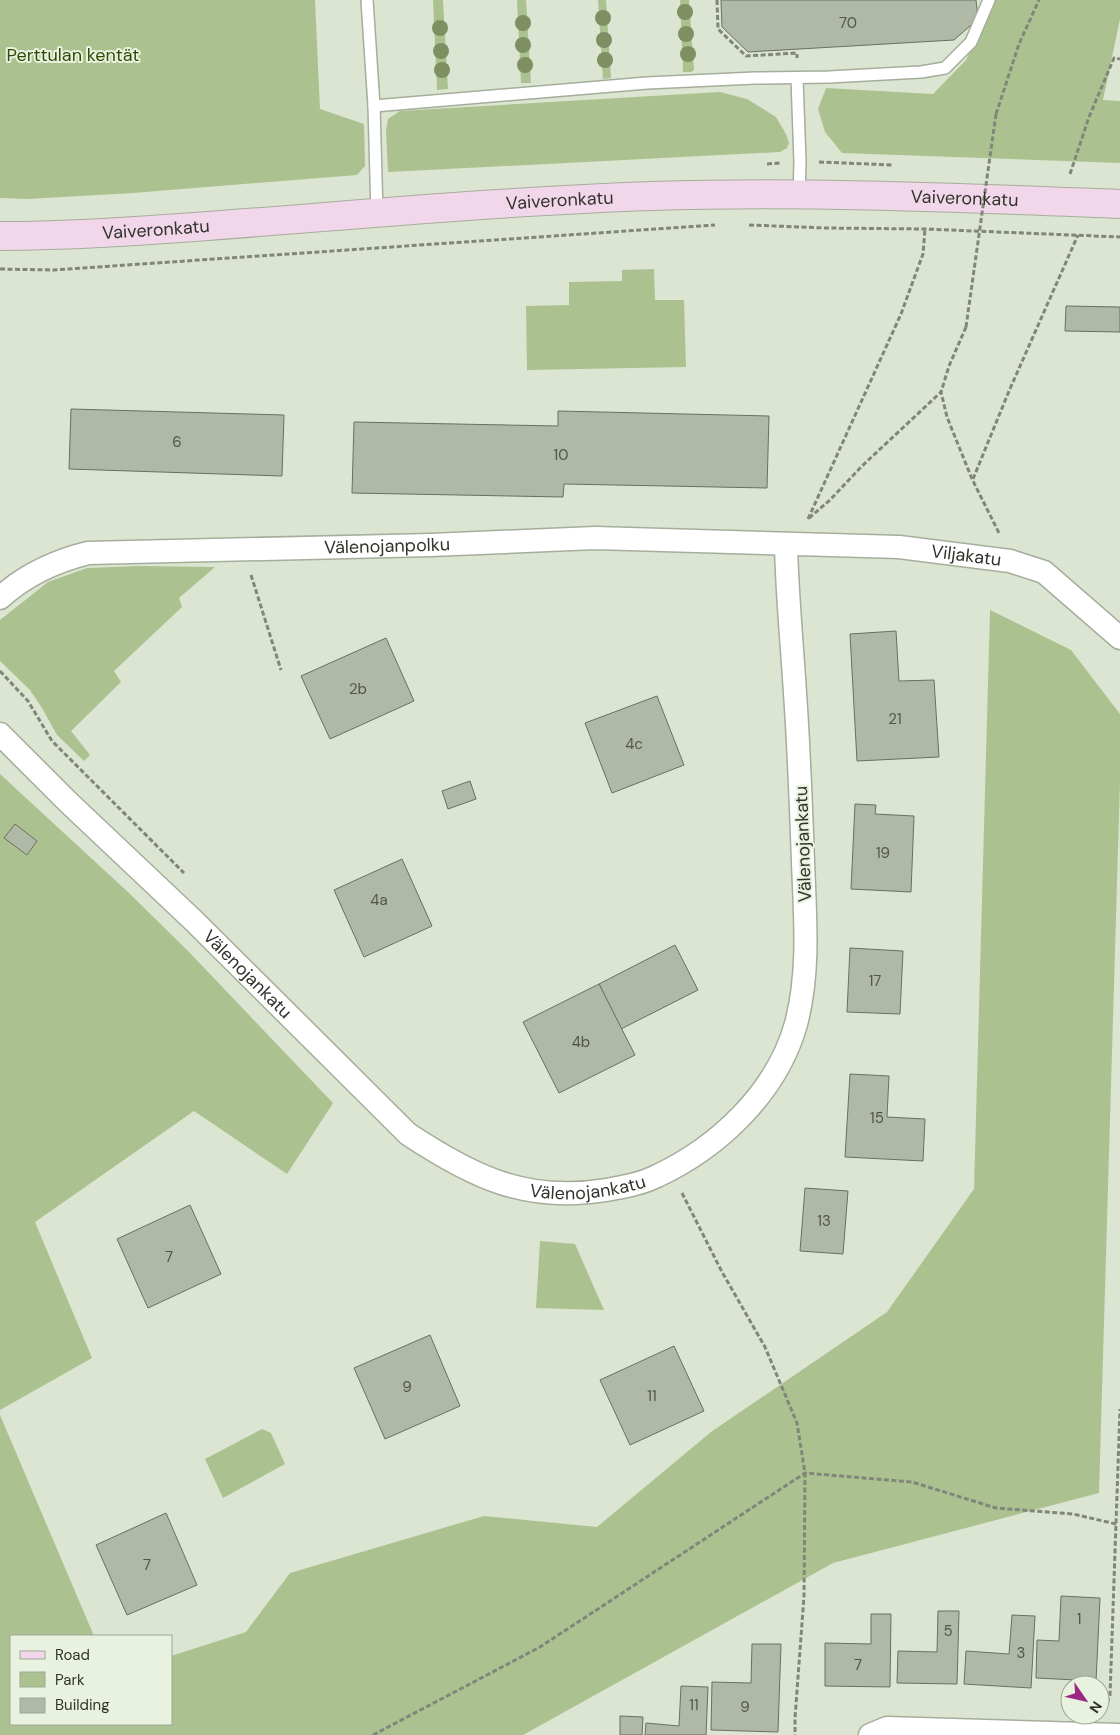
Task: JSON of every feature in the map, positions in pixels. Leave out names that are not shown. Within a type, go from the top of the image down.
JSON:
[{"type":"main road","name":"Vaiveronkatu","points":[[0,236],[118,232],[653,196],[799,195],[1120,204]]},
{"type":"street","name":"Välenojanpolku","points":[[0,598],[35,573],[65,559],[88,553],[431,545],[595,538],[786,544]]},
{"type":"street","name":"Viljakatu","points":[[786,544],[899,548],[1010,561],[1044,572],[1120,638]]},
{"type":"street","name":"Välenojankatu","points":[[0,734],[68,802],[206,933],[408,1134],[441,1156],[471,1172],[494,1182],[533,1191],[561,1194],[590,1193],[645,1182],[698,1154],[725,1133],[748,1109],[768,1084],[783,1056],[795,1026],[804,988],[807,950],[800,766],[786,544]]},
{"type":"street","points":[[870,1735],[887,1728],[1108,1734]]},
{"type":"lane","points":[[367,0],[374,106],[377,214]]},
{"type":"lane","points":[[374,106],[647,83],[921,72],[945,68],[971,42],[989,0]]},
{"type":"lane","points":[[797,78],[800,162],[799,195]]},
{"type":"path","points":[[717,0],[718,29],[746,56],[797,53],[797,78]]},
{"type":"path","points":[[925,229],[923,254],[901,314],[807,520],[941,392],[949,366],[966,327],[996,114],[1019,44],[1040,0]]},
{"type":"path","points":[[1070,174],[1089,117],[1114,58],[1120,59]]},
{"type":"path","points":[[0,269],[53,270],[719,225]]},
{"type":"path","points":[[748,225],[925,229],[1120,237]]},
{"type":"path","points":[[972,479],[1078,235]]},
{"type":"path","points":[[941,392],[948,417],[972,479],[992,516],[1010,561]]},
{"type":"path","points":[[243,550],[281,670]]},
{"type":"path","points":[[0,671],[28,701],[52,741],[188,877]]},
{"type":"path","points":[[669,1171],[722,1272],[765,1347],[796,1422],[805,1473],[804,1596],[795,1735]]},
{"type":"path","points":[[1108,1734],[1120,1409]]},
{"type":"path","points":[[373,1735],[540,1647],[805,1473],[912,1482],[996,1508],[1073,1514],[1116,1524]]},
{"type":"green space","name":"Perttulan kentät","points":[[0,0],[315,0],[320,109],[364,124],[365,166],[357,175],[133,193],[28,199],[0,198]]},
{"type":"green space","points":[[433,0],[443,0],[448,89],[437,90]]},
{"type":"green space","points":[[517,0],[526,0],[531,83],[521,83]]},
{"type":"green space","points":[[598,0],[606,0],[611,78],[603,79]]},
{"type":"green space","points":[[680,0],[689,0],[694,70],[691,72],[683,72]]},
{"type":"green space","points":[[994,0],[1120,0],[1120,19],[1103,100],[1120,101],[1120,163],[842,153],[825,132],[818,109],[826,88],[933,94],[966,60]]},
{"type":"green space","points":[[720,92],[747,99],[776,117],[786,134],[789,143],[787,148],[780,152],[388,172],[386,131],[388,119],[400,111]]},
{"type":"green space","points":[[654,269],[655,300],[684,300],[686,367],[527,370],[526,306],[569,305],[569,282],[622,281],[622,270]]},
{"type":"green space","points":[[140,566],[215,567],[179,598],[182,607],[114,671],[121,682],[71,731],[90,755],[84,761],[57,735],[30,690],[0,661],[0,620],[48,582],[87,568]]},
{"type":"green space","points":[[990,610],[1071,650],[1120,714],[1120,781],[1099,1493],[833,1563],[523,1735],[0,1735],[0,1415],[94,1635],[10,1635],[10,1725],[172,1725],[172,1656],[246,1632],[290,1573],[484,1516],[597,1527],[711,1432],[887,1312],[974,1189]]},
{"type":"green space","points":[[0,774],[129,893],[189,952],[333,1103],[287,1174],[194,1111],[35,1222],[92,1358],[0,1410]],"holes":[[[15,824],[37,841],[27,855],[4,838]]]},
{"type":"green space","points":[[540,1241],[575,1244],[604,1310],[536,1308]]},
{"type":"green space","points":[[262,1429],[271,1433],[285,1464],[223,1498],[205,1459]]},
{"type":"building","points":[[721,0],[976,0],[978,19],[954,40],[748,52],[722,27]]},
{"type":"building","points":[[1066,306],[1120,307],[1120,332],[1065,331]]},
{"type":"building","points":[[71,409],[284,415],[282,476],[69,469]]},
{"type":"building","points":[[558,411],[769,416],[767,488],[564,484],[563,497],[352,493],[354,422],[558,426]]},
{"type":"building","points":[[896,631],[899,681],[934,680],[939,757],[857,761],[850,634]]},
{"type":"building","points":[[386,638],[414,701],[330,739],[301,676]]},
{"type":"building","points":[[657,696],[684,765],[612,793],[585,723]]},
{"type":"building","points":[[470,781],[476,799],[448,809],[442,791]]},
{"type":"building","points":[[855,804],[876,805],[875,814],[914,816],[911,892],[851,889]]},
{"type":"building","points":[[15,824],[37,841],[27,855],[4,838]]},
{"type":"building","points":[[402,859],[432,926],[364,957],[334,890]]},
{"type":"building","points":[[675,945],[698,990],[621,1029],[599,984]]},
{"type":"building","points":[[850,948],[903,951],[900,1014],[847,1012]]},
{"type":"building","points":[[599,984],[635,1055],[559,1093],[523,1022]]},
{"type":"building","points":[[850,1074],[889,1076],[887,1117],[925,1119],[923,1161],[845,1157]]},
{"type":"building","points":[[805,1188],[848,1191],[843,1254],[800,1251]]},
{"type":"building","points":[[190,1205],[221,1274],[148,1308],[117,1239]]},
{"type":"building","points":[[430,1335],[460,1406],[385,1439],[354,1368]]},
{"type":"building","points":[[674,1346],[704,1411],[630,1445],[600,1380]]},
{"type":"building","points":[[166,1513],[197,1585],[127,1615],[96,1545]]},
{"type":"building","points":[[1061,1596],[1100,1598],[1096,1675],[1060,1675],[1060,1679],[1036,1678],[1037,1640],[1059,1641]]},
{"type":"building","points":[[938,1611],[959,1611],[957,1684],[897,1683],[898,1651],[937,1652]]},
{"type":"building","points":[[871,1614],[891,1614],[890,1687],[825,1686],[825,1643],[871,1644]]},
{"type":"building","points":[[1012,1615],[1035,1616],[1031,1688],[964,1684],[966,1651],[1009,1654]]},
{"type":"building","points":[[752,1644],[781,1644],[778,1732],[711,1730],[712,1682],[751,1683]]},
{"type":"building","points":[[681,1686],[708,1687],[706,1735],[645,1735],[646,1723],[679,1726]]},
{"type":"building","points":[[620,1716],[643,1717],[642,1735],[620,1735]]}]
